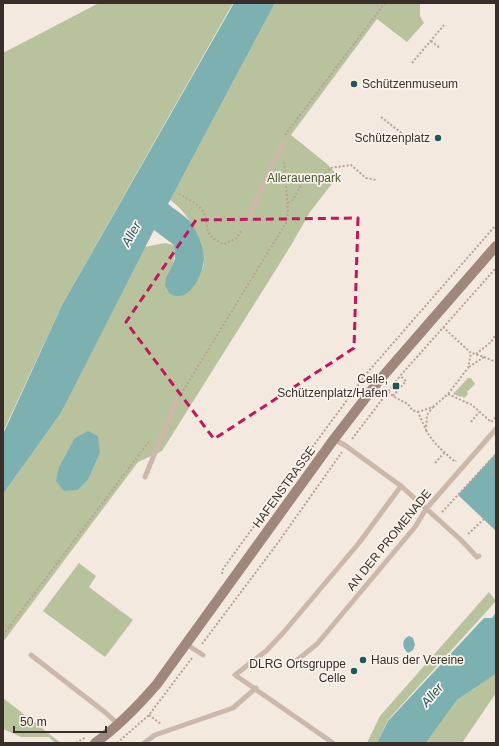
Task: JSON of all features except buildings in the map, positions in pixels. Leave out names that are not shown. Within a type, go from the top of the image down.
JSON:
[{"type":"street","name":"HAFENSTRASSE","points":[[95,743],[119,725],[157,684],[334,439],[399,356],[496,246]]},
{"type":"lane","points":[[245,225],[283,143]]},
{"type":"lane","points":[[145,477],[176,402]]},
{"type":"lane","name":"AN DER PROMENADE","points":[[296,661],[317,644],[415,527],[426,509],[496,429]]},
{"type":"lane","points":[[334,439],[402,486],[461,540],[477,557],[479,556]]},
{"type":"lane","points":[[333,743],[256,688],[235,675],[266,651],[283,632],[359,543],[402,486]]},
{"type":"lane","points":[[186,644],[204,655]]},
{"type":"lane","points":[[31,655],[106,713],[119,725]]},
{"type":"lane","points":[[144,743],[155,735],[233,708],[256,688]]},
{"type":"path","points":[[176,402],[286,221],[288,203],[283,143],[286,134],[385,3]]},
{"type":"path","points":[[412,63],[444,25]]},
{"type":"path","points":[[431,41],[440,48]]},
{"type":"path","points":[[381,117],[404,135]]},
{"type":"path","points":[[288,203],[292,200],[304,180],[323,177],[330,168],[351,165],[366,178],[376,180]]},
{"type":"path","points":[[179,194],[194,203],[201,210],[205,218],[207,232],[214,241],[224,244],[236,239],[245,225]]},
{"type":"path","points":[[117,743],[149,715],[277,544],[346,446],[400,376],[496,268]]},
{"type":"path","points":[[443,327],[471,353],[496,362]]},
{"type":"path","points":[[476,354],[491,342],[496,334]]},
{"type":"path","points":[[468,368],[471,353]]},
{"type":"path","points":[[426,430],[427,415],[433,407],[448,394],[468,368],[484,357]]},
{"type":"path","points":[[393,396],[406,381],[400,376]]},
{"type":"path","points":[[388,392],[408,404],[412,410],[418,412],[433,407]]},
{"type":"path","points":[[448,394],[472,405],[490,422],[495,418],[496,419]]},
{"type":"path","points":[[418,412],[430,438],[455,462]]},
{"type":"path","points":[[471,422],[479,412]]},
{"type":"path","points":[[3,635],[152,437]]},
{"type":"path","points":[[435,463],[444,453]]},
{"type":"path","points":[[447,508],[496,454]]},
{"type":"path","points":[[492,458],[496,461]]},
{"type":"path","points":[[492,474],[496,470]]},
{"type":"path","points":[[472,530],[484,519]]},
{"type":"path","points":[[149,715],[169,730]]},
{"type":"highlighted area","points":[[358,218],[354,348],[214,439],[126,322],[196,220]]},
{"type":"green space","points":[[99,3],[233,3],[62,305],[3,432],[3,53]]},
{"type":"green space","name":"Allerauenpark","points":[[275,3],[420,3],[420,16],[424,23],[407,42],[377,19],[291,135],[327,164],[338,176],[310,212],[290,247],[162,451],[138,462],[3,642],[3,494],[61,413],[144,247],[165,243],[174,245],[173,262],[166,277],[179,296],[188,292],[194,286],[202,269],[204,257],[197,233],[182,210],[170,200]],"holes":[[[100,453],[88,480],[78,490]]]},
{"type":"green space","points":[[468,378],[471,378],[475,384],[467,392],[468,394],[464,398],[453,394]]},
{"type":"green space","points":[[79,563],[96,576],[89,587],[133,620],[105,657],[43,611]]},
{"type":"green space","points":[[489,592],[496,601],[388,720],[377,743],[367,743],[380,716]]},
{"type":"green space","points":[[496,674],[496,693],[462,743],[426,743],[457,700]]},
{"type":"green space","points":[[3,698],[61,743],[55,743],[49,737],[21,737],[3,729]]},
{"type":"water","name":"Aller","points":[[234,3],[275,3],[168,204],[190,221],[202,246],[204,259],[200,276],[189,292],[184,295],[177,296],[170,294],[165,286],[166,277],[175,259],[174,245],[154,230],[61,413],[3,494],[3,434],[62,305]]},
{"type":"water","points":[[88,431],[98,436],[100,453],[88,480],[78,490],[64,491],[56,481],[59,467],[75,438]]},
{"type":"water","points":[[496,453],[496,531],[458,495]]},
{"type":"water","name":"Aller","points":[[496,612],[496,674],[457,700],[426,743],[377,743],[388,721],[484,618],[492,618]]},
{"type":"water","points":[[409,636],[413,638],[415,645],[413,650],[408,653],[404,649],[403,644],[406,637]]},
{"type":"place","name":"Schützenmuseum","points":[[354,84]]},
{"type":"place","name":"Schützenplatz","points":[[438,138]]},
{"type":"place","name":"Celle, Schützenplatz/Hafen","points":[[396,386]]},
{"type":"place","name":"Haus der Vereine","points":[[363,660]]},
{"type":"place","name":"DLRG Ortsgruppe Celle","points":[[354,671]]}]
